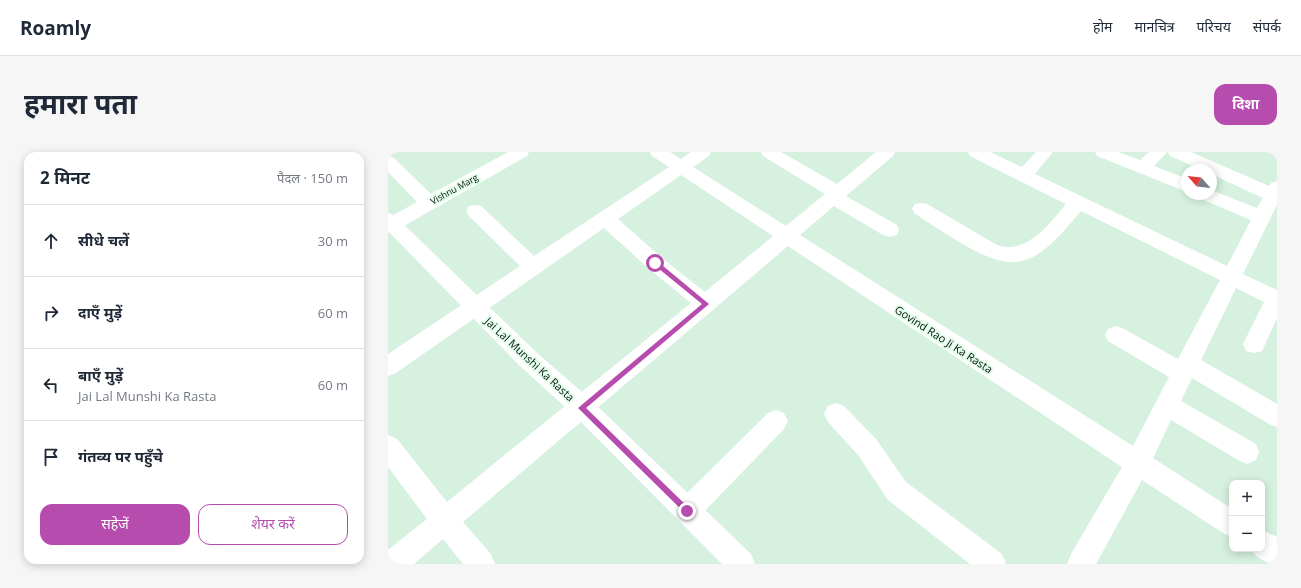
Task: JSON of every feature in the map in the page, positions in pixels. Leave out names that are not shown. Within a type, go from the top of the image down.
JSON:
[{"type":"street","name":"Vishnu Marg","points":[[389,223],[429,203],[521,152]]},
{"type":"street","name":"Govind Rao Ji Ka Rasta","points":[[658,152],[1137,464],[1229,522]]},
{"type":"street","points":[[388,366],[704,152]]},
{"type":"street","points":[[769,152],[890,230]]},
{"type":"street","points":[[393,564],[582,408],[887,152]]},
{"type":"street","points":[[976,152],[1277,299],[1254,344]]},
{"type":"street","points":[[1024,176],[1045,152]]},
{"type":"street","points":[[1103,152],[1181,184]]},
{"type":"street","points":[[1142,168],[1159,152]]},
{"type":"street","points":[[1081,564],[1137,464],[1275,191],[1176,152]]},
{"type":"street","points":[[388,162],[429,203]]},
{"type":"street","points":[[1217,199],[1262,217]]},
{"type":"street","points":[[921,209],[990,250],[1001,254],[1012,255],[1028,251],[1039,243],[1078,202]]},
{"type":"street","points":[[475,211],[534,268]]},
{"type":"street","points":[[606,219],[655,263],[706,304]]},
{"type":"street","name":"Jai Lal Munshi Ka Rasta","points":[[389,223],[528,359],[582,408],[741,564]]},
{"type":"street","points":[[1116,335],[1185,368],[1277,416]]},
{"type":"street","points":[[1167,405],[1247,452]]},
{"type":"street","points":[[836,414],[867,447],[897,491],[992,564]]},
{"type":"street","points":[[687,511],[776,420]]},
{"type":"street","points":[[388,447],[445,521],[481,564]]},
{"type":"street","points":[[1265,545],[1277,553]]},
{"type":"route","points":[[655,263],[706,304],[582,408],[687,511]]}]
